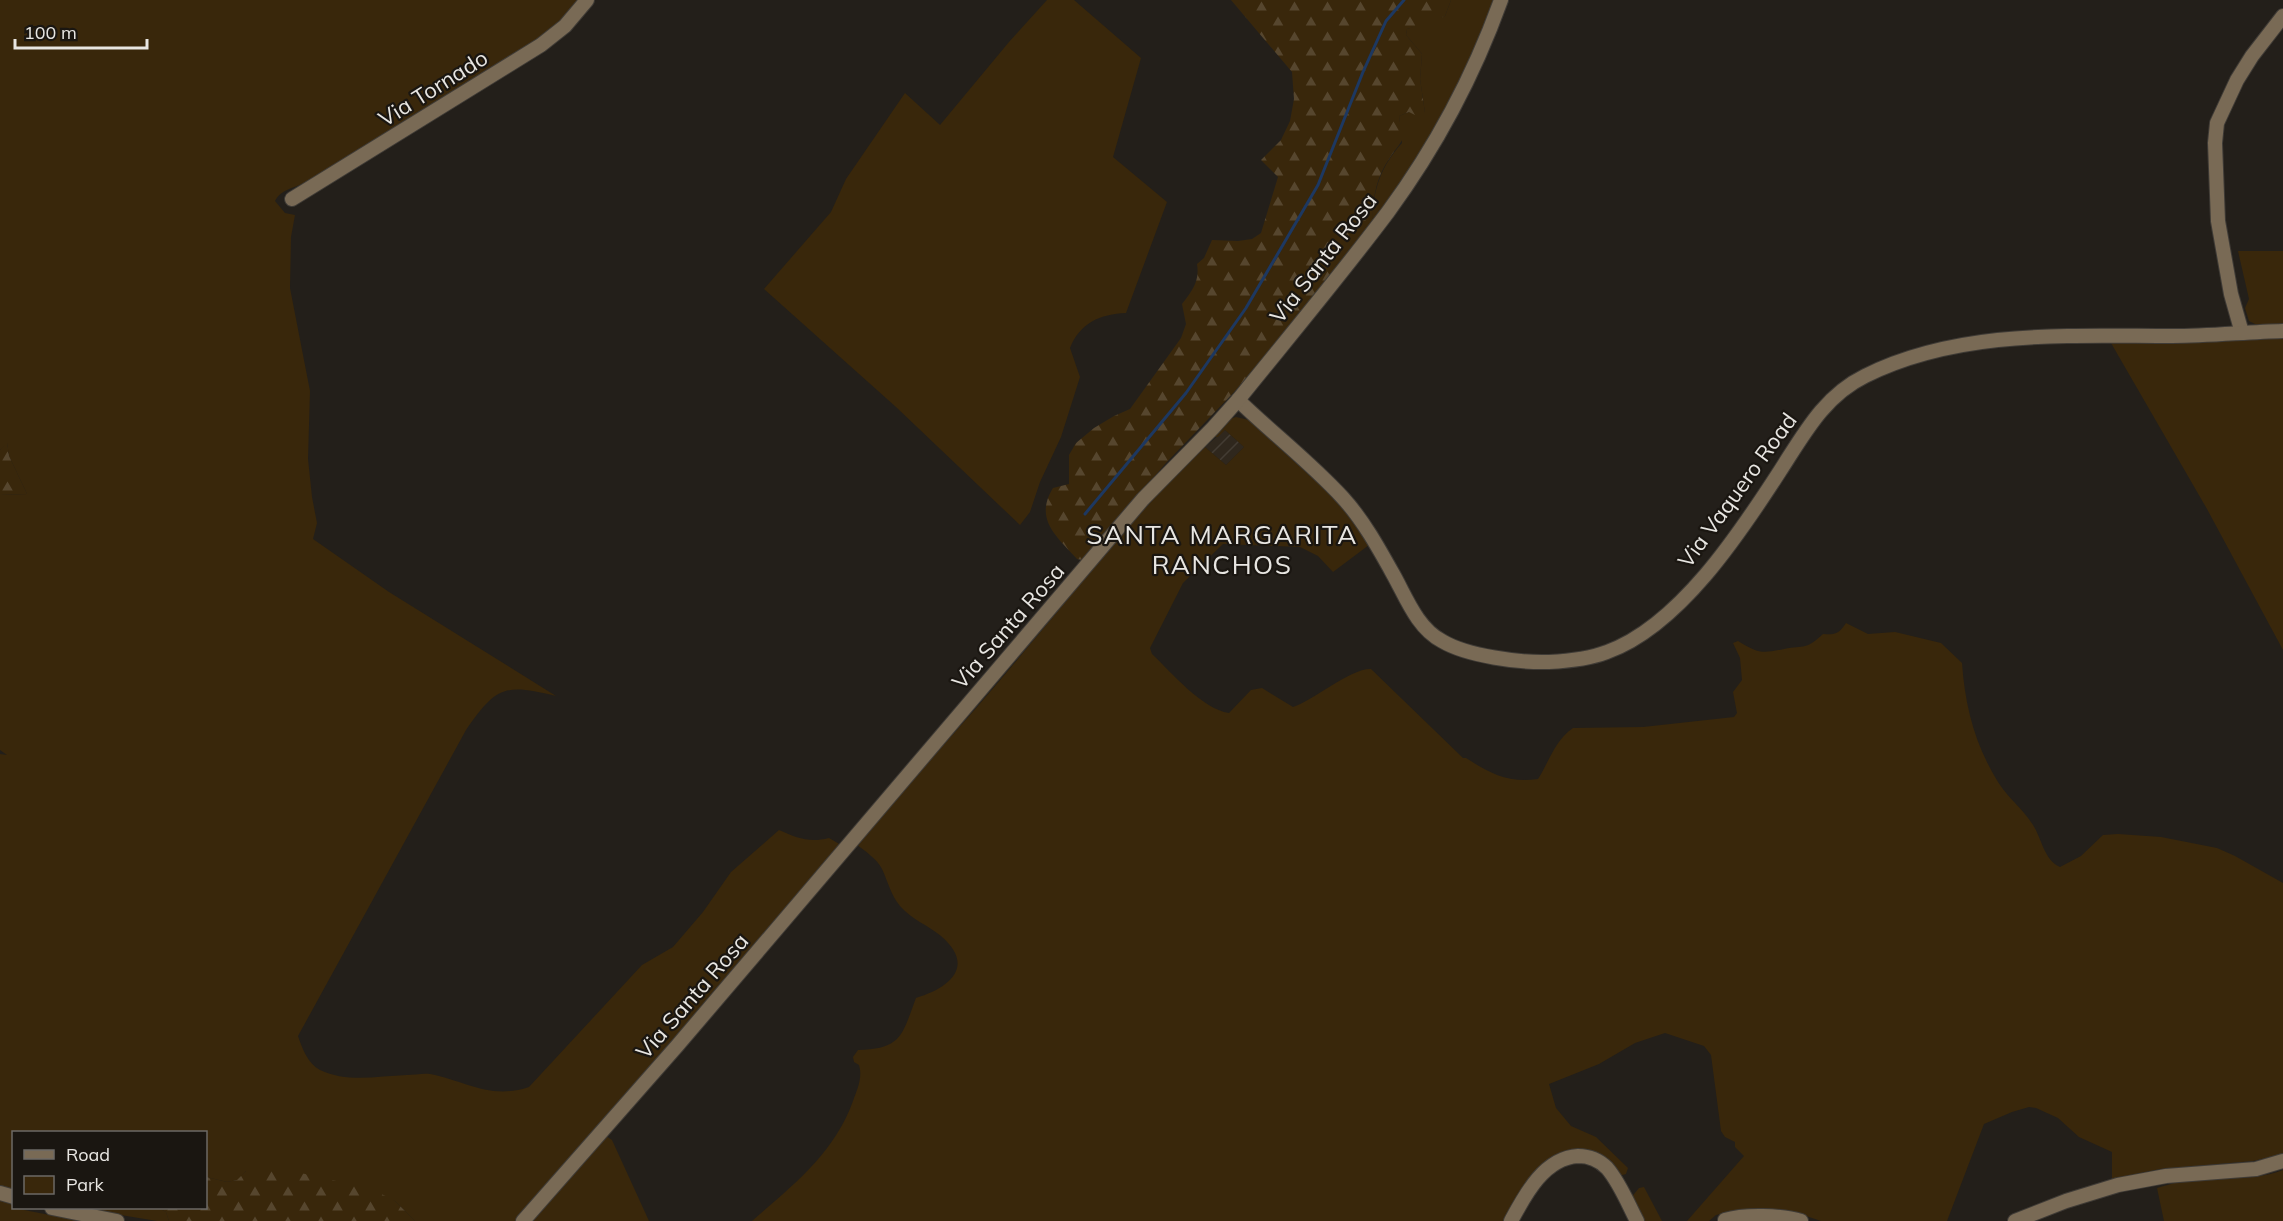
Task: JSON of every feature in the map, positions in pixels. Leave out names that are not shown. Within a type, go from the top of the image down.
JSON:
[{"type":"street","name":"Via Tornado","points":[[292,199],[541,45],[565,26],[587,0]]},
{"type":"street","name":"Via Santa Rosa","points":[[523,1221],[692,1029],[1143,499],[1238,400],[1389,211],[1456,102],[1488,37],[1501,0]]},
{"type":"street","points":[[2242,333],[2231,294],[2218,221],[2217,123],[2237,80],[2255,51],[2283,16]]},
{"type":"street","name":"Via Vaquero Road","points":[[1238,400],[1347,504],[1370,534],[1413,611],[1431,634],[1447,644],[1507,659],[1558,662],[1608,652],[1654,626],[1708,570],[1740,530],[1819,411],[1838,394],[1863,377],[1920,354],[1968,344],[2084,336],[2178,336],[2283,331]]},
{"type":"street","points":[[1511,1221],[1533,1185],[1549,1168],[1566,1157],[1581,1156],[1595,1159],[1606,1167],[1614,1177],[1637,1221]]},
{"type":"street","points":[[2015,1221],[2066,1201],[2118,1185],[2166,1176],[2256,1168],[2283,1161]]},
{"type":"street","points":[[57,1209],[117,1221]]},
{"type":"street","points":[[1715,1221],[1721,1219],[1726,1221],[1740,1215],[1753,1219],[1776,1216],[1801,1221]]},
{"type":"shaded area","points":[[1225,430],[1244,447],[1226,465],[1205,447]]},
{"type":"green space","points":[[0,0],[580,0],[560,21],[531,45],[306,182],[285,191],[275,201],[285,213],[295,215],[291,237],[290,288],[310,391],[308,459],[317,523],[313,539],[389,592],[556,696],[524,690],[503,692],[485,705],[476,716],[466,730],[298,1036],[312,1064],[330,1074],[363,1078],[427,1074],[490,1090],[515,1090],[529,1087],[642,965],[673,947],[703,912],[731,872],[779,830],[803,839],[829,838],[841,845],[516,1221],[415,1221],[395,1201],[246,1171],[238,1180],[227,1182],[207,1177],[207,1131],[12,1131],[12,1193],[0,1187],[0,754],[7,755],[0,750],[0,495],[27,494],[9,456],[7,443],[0,450]]},
{"type":"green space","points":[[1047,0],[1074,0],[1141,58],[1113,157],[1167,202],[1126,313],[1099,318],[1085,326],[1074,339],[1070,348],[1080,377],[1061,437],[1040,482],[1030,512],[1020,525],[896,407],[764,289],[831,212],[846,179],[905,93],[940,125]]},
{"type":"green space","points":[[1231,0],[1451,0],[1445,16],[1407,29],[1406,35],[1422,54],[1420,79],[1425,113],[1417,116],[1409,112],[1399,116],[1405,131],[1378,181],[1374,197],[1373,222],[1299,316],[1235,391],[1165,464],[1087,557],[1082,560],[1077,559],[1050,527],[1046,509],[1053,488],[1069,484],[1069,455],[1076,443],[1094,428],[1130,409],[1181,338],[1186,324],[1182,304],[1196,281],[1197,264],[1204,258],[1212,240],[1252,239],[1261,233],[1278,177],[1261,160],[1281,140],[1290,121],[1294,99],[1292,72]]},
{"type":"green space","points":[[1451,0],[1496,0],[1466,73],[1404,181],[1373,222],[1374,200],[1379,180],[1388,161],[1402,143],[1399,116],[1409,112],[1425,113],[1420,79],[1422,54],[1406,35],[1407,29],[1445,16]]},
{"type":"green space","points":[[2238,251],[2283,251],[2283,326],[2259,326],[2249,321],[2245,308],[2249,299]]},
{"type":"green space","points":[[2283,336],[2283,650],[2207,509],[2111,343]]},
{"type":"green space","points":[[1236,417],[1249,420],[1320,485],[1343,509],[1369,545],[1333,572],[1318,556],[1300,547],[1223,544],[1183,583],[1150,648],[1152,654],[1198,698],[1208,705],[1229,713],[1251,690],[1262,688],[1293,707],[1353,674],[1371,669],[1463,758],[1500,776],[1527,780],[1538,779],[1561,739],[1573,728],[1643,727],[1734,717],[1737,713],[1733,692],[1742,680],[1740,658],[1733,643],[1738,641],[1755,650],[1765,652],[1801,647],[1813,643],[1823,634],[1836,633],[1846,623],[1868,634],[1895,632],[1941,643],[1962,663],[1972,725],[1990,768],[2002,788],[2033,825],[2047,854],[2055,864],[2060,867],[2081,856],[2103,835],[2161,837],[2217,848],[2283,883],[2283,1154],[2253,1161],[2160,1169],[2112,1179],[2112,1152],[2079,1137],[2058,1118],[2029,1107],[1984,1124],[1947,1221],[1821,1221],[1791,1211],[1748,1213],[1740,1210],[1716,1215],[1709,1221],[1687,1221],[1744,1156],[1735,1147],[1735,1142],[1725,1137],[1721,1131],[1711,1055],[1704,1046],[1665,1033],[1635,1043],[1599,1064],[1549,1084],[1556,1108],[1571,1126],[1596,1137],[1628,1168],[1626,1174],[1619,1176],[1571,1152],[1505,1221],[752,1221],[811,1167],[835,1137],[845,1120],[859,1083],[859,1065],[854,1062],[853,1057],[858,1050],[884,1047],[898,1038],[916,998],[948,982],[957,966],[957,957],[951,947],[941,936],[900,906],[880,865],[856,844],[985,698],[1135,519],[1181,470],[1205,447],[1226,465],[1244,447],[1225,430],[1218,437],[1213,437],[1230,419]]},
{"type":"green space","points":[[7,442],[9,456],[27,494],[0,495],[0,450]]},
{"type":"green space","points":[[606,1136],[612,1140],[649,1221],[531,1221]]},
{"type":"green space","points":[[257,1166],[274,1167],[372,1189],[395,1201],[415,1221],[169,1221],[166,1212],[161,1209],[207,1209],[207,1177],[227,1182],[237,1180],[246,1171]]},
{"type":"green space","points":[[2283,1170],[2283,1221],[2164,1221],[2157,1188],[2193,1180],[2245,1178]]},
{"type":"green space","points":[[1644,1187],[1662,1221],[1641,1221],[1630,1199],[1639,1188]]},
{"type":"green space","points":[[0,1199],[12,1205],[12,1209],[80,1221],[0,1221]]},
{"type":"green space","points":[[84,1209],[161,1209],[166,1212],[169,1221]]},
{"type":"waterway","points":[[1085,514],[1186,393],[1246,308],[1318,185],[1386,21],[1404,0]]},
{"type":"district","name":"SANTA MARGARITA RANCHOS","points":[[1222,549]]}]
